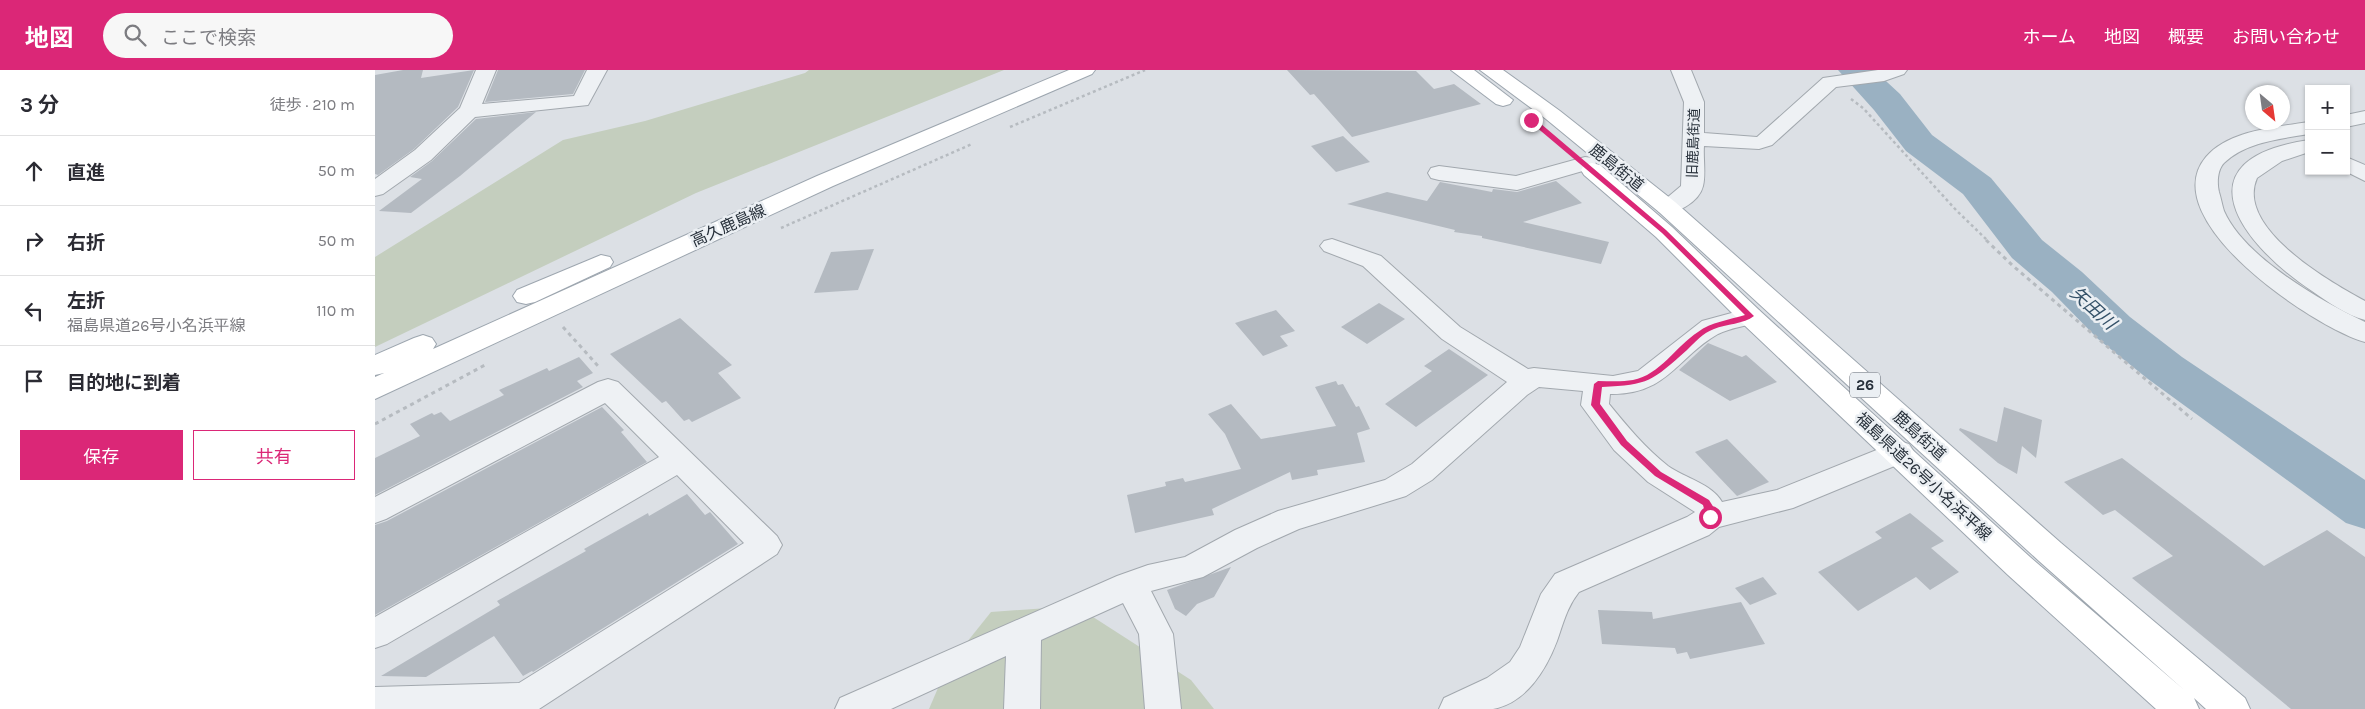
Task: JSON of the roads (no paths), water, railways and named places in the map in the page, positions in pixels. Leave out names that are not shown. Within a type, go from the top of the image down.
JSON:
[{"type":"main road","name":"高久鹿島線","points":[[375,366],[590,267],[899,134],[1055,70]]},
{"type":"main road","name":"高久鹿島線","points":[[375,389],[419,366],[825,181],[1085,70]]},
{"type":"main road","name":"福島県道26号小名浜平線","points":[[1461,70],[1531,120],[1585,163],[1664,232],[1750,316],[1899,452],[2019,566],[2181,709]]},
{"type":"main road","name":"鹿島街道","points":[[1490,70],[1553,115],[1667,207],[2050,552],[2232,709]]},
{"type":"street","points":[[375,189],[423,155],[469,111],[486,70]]},
{"type":"street","points":[[469,111],[581,101],[597,70]]},
{"type":"street","name":"旧鹿島街道","points":[[1667,207],[1683,198],[1692,187],[1694,102],[1681,70]]},
{"type":"street","points":[[1694,139],[1759,144],[1765,141],[1830,82],[1884,75],[1897,70]]},
{"type":"street","points":[[2350,120],[2365,117]]},
{"type":"street","points":[[2305,136],[2276,132],[2245,142],[2215,160],[2209,171],[2207,193],[2213,209],[2226,231],[2267,274],[2320,310],[2365,333]]},
{"type":"street","points":[[2305,136],[2248,172],[2243,181],[2243,200],[2261,233],[2277,252],[2318,284],[2365,312]]},
{"type":"street","points":[[1439,173],[1517,183],[1585,163]]},
{"type":"street","points":[[2350,165],[2365,174]]},
{"type":"street","points":[[1332,246],[1372,261],[1451,333],[1527,381]]},
{"type":"street","points":[[853,709],[1129,585],[1149,578],[1193,568],[1246,539],[1289,520],[1395,488],[1422,472],[1534,377],[1598,384],[1632,383],[1645,379],[1658,371],[1699,334],[1711,327],[1750,316]]},
{"type":"street","points":[[1598,384],[1595,405],[1624,443],[1658,474],[1706,502],[1710,508],[1710,517]]},
{"type":"street","points":[[375,511],[608,389],[766,545],[524,700],[375,703]]},
{"type":"street","points":[[1457,709],[1499,689],[1523,672],[1533,656],[1554,599],[1567,583],[1698,526],[1710,517],[1782,500],[1899,452]]},
{"type":"street","points":[[375,634],[679,460]]},
{"type":"street","points":[[1129,585],[1145,610],[1156,634],[1163,709]]},
{"type":"street","points":[[1022,709],[1024,631]]},
{"type":"waterway","name":"矢田川","points":[[1855,70],[1887,102],[1919,143],[1977,186],[2027,249],[2067,282],[2114,328],[2165,368],[2365,508]]}]
